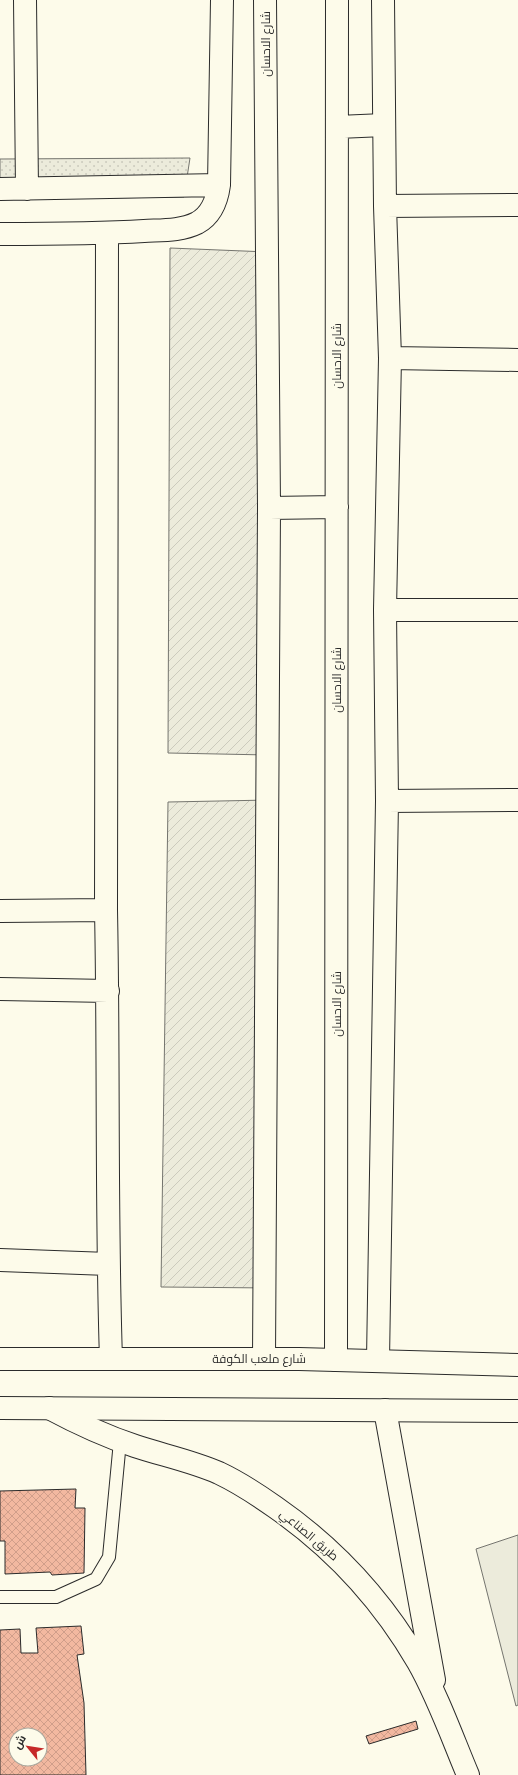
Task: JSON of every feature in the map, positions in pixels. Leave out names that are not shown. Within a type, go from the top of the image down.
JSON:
[{"type":"street","points":[[25,0],[27,189]]},
{"type":"street","points":[[0,234],[107,234],[185,228],[199,222],[210,212],[217,198],[219,185],[222,0]]},
{"type":"street","name":"شارع الاحسان","points":[[264,1359],[269,508],[265,0]]},
{"type":"street","name":"شارع الاحسان","points":[[336,1360],[337,0]]},
{"type":"street","points":[[378,1360],[387,801],[385,610],[390,358],[385,206],[383,0]]},
{"type":"street","points":[[338,127],[384,125]]},
{"type":"street","points":[[0,189],[219,185]]},
{"type":"street","points":[[385,206],[518,205]]},
{"type":"street","points":[[107,234],[106,910],[108,991],[108,1264],[111,1359]]},
{"type":"street","points":[[390,358],[518,360]]},
{"type":"street","points":[[269,508],[337,507]]},
{"type":"street","points":[[385,610],[518,610]]},
{"type":"street","points":[[387,801],[518,800]]},
{"type":"street","points":[[0,911],[106,910]]},
{"type":"street","points":[[0,990],[108,991]]},
{"type":"street","points":[[0,1260],[108,1264]]},
{"type":"street","name":"شارع ملعب الكوفة","points":[[0,1359],[378,1360],[518,1365]]},
{"type":"street","points":[[0,1408],[518,1411]]},
{"type":"street","name":"طريق الصناعي","points":[[49,1408],[87,1428],[120,1441],[218,1472],[259,1495],[297,1522],[338,1558],[365,1586],[393,1623],[418,1663],[439,1705],[468,1775]]},
{"type":"street","points":[[385,1410],[439,1705]]},
{"type":"lane","points":[[0,1597],[56,1597],[96,1579],[109,1557],[120,1441]]},
{"type":"shaded area","points":[[190,158],[184,197],[0,199],[0,159]]},
{"type":"shaded area","points":[[170,248],[268,252],[268,755],[168,753]]},
{"type":"shaded area","points":[[270,800],[272,1288],[161,1287],[168,802]]},
{"type":"shaded area","points":[[518,1535],[518,1705],[516,1706],[476,1549]]},
{"type":"building","points":[[76,1489],[75,1508],[85,1508],[84,1573],[52,1575],[50,1572],[5,1574],[5,1541],[0,1541],[0,1491]]},
{"type":"building","points":[[81,1626],[84,1654],[77,1655],[84,1703],[86,1775],[0,1775],[0,1630],[20,1629],[21,1653],[38,1653],[36,1628]]},
{"type":"building","points":[[416,1721],[418,1729],[369,1744],[366,1736]]}]
